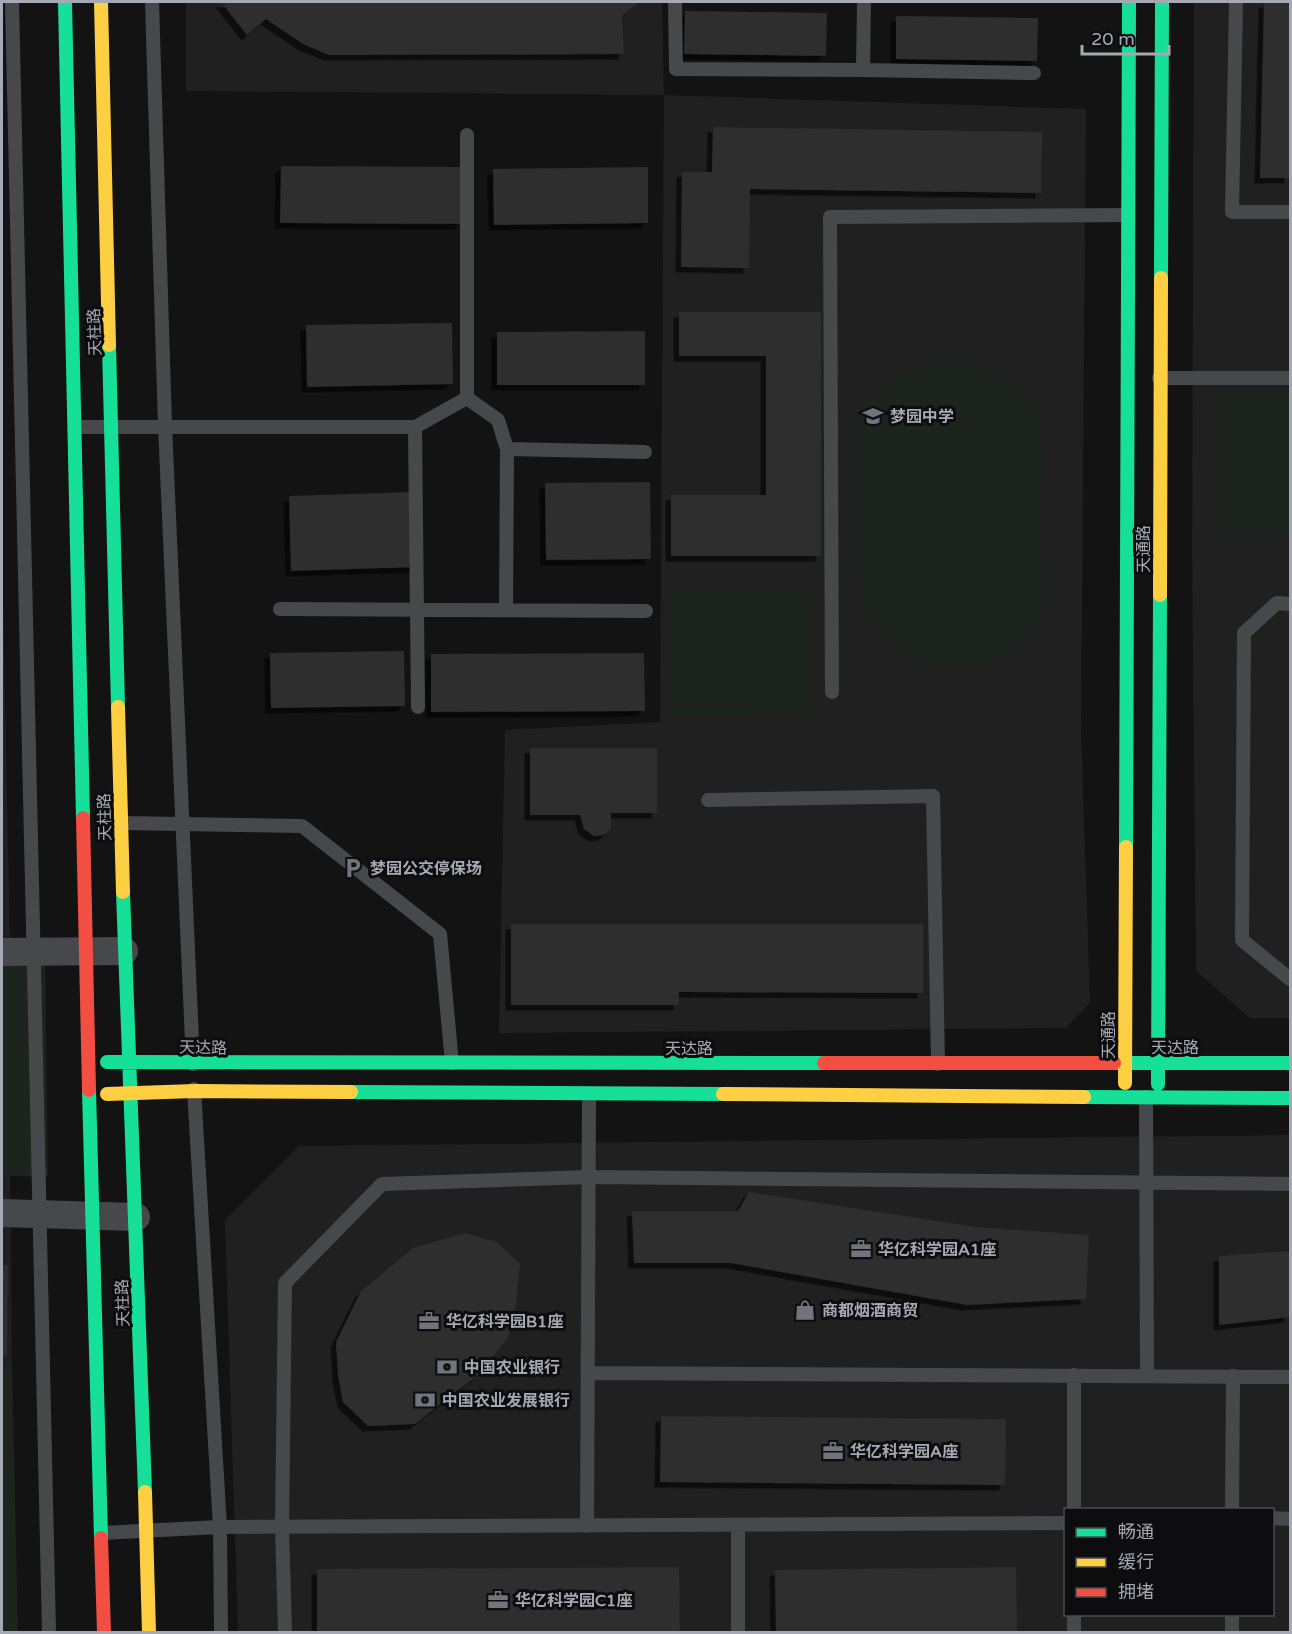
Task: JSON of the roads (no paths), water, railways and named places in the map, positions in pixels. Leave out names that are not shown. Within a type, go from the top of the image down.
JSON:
[{"type":"street","name":"天柱路","points":[[65,2],[76,427],[90,1215],[104,1632]]},
{"type":"street","name":"天柱路","points":[[100,2],[113,426],[124,951],[136,1217],[149,1632]]},
{"type":"street","name":"天通路","points":[[1129,2],[1128,216],[1144,378],[1158,1063],[1152,1097]]},
{"type":"street","name":"天通路","points":[[1125,1097],[1144,378],[1162,2]]},
{"type":"street","points":[[2,952],[124,951]]},
{"type":"street","name":"天达路","points":[[87,1062],[590,1065],[938,1080],[1125,1097],[1290,1098]]},
{"type":"street","name":"天达路","points":[[88,1094],[195,1091],[590,1094],[938,1080],[1125,1063],[1290,1064]]},
{"type":"street","points":[[2,1213],[136,1217]]},
{"type":"lane","points":[[12,2],[49,1632]]},
{"type":"lane","points":[[152,2],[165,425],[193,1064],[220,1527],[220,1632]]},
{"type":"lane","points":[[675,2],[676,69],[1034,73]]},
{"type":"lane","points":[[863,70],[864,2]]},
{"type":"lane","points":[[1236,2],[1232,212],[1290,212]]},
{"type":"lane","points":[[467,135],[467,398]]},
{"type":"lane","points":[[832,692],[830,218],[1128,216]]},
{"type":"lane","points":[[1144,378],[1290,378]]},
{"type":"lane","points":[[76,427],[165,425],[415,427],[467,398]]},
{"type":"lane","points":[[467,398],[498,420],[507,449],[506,610]]},
{"type":"lane","points":[[415,427],[418,707]]},
{"type":"lane","points":[[507,449],[645,452]]},
{"type":"lane","points":[[1290,604],[1277,603],[1244,633],[1242,940],[1290,979]]},
{"type":"lane","points":[[280,609],[646,610]]},
{"type":"lane","points":[[708,800],[933,796],[938,1080]]},
{"type":"lane","points":[[121,823],[302,826],[440,934],[452,1065],[452,1093]]},
{"type":"lane","points":[[587,1526],[590,1065]]},
{"type":"lane","points":[[1147,1376],[1146,1184],[1152,1097]]},
{"type":"lane","points":[[285,1632],[282,1527],[285,1282],[382,1184],[590,1177],[1290,1184]]},
{"type":"lane","points":[[588,1373],[1290,1377]]},
{"type":"lane","points":[[1074,1375],[1074,1508]]},
{"type":"lane","points":[[1233,1376],[1233,1508]]},
{"type":"lane","points":[[1274,1518],[1290,1519]]},
{"type":"lane","points":[[101,1533],[220,1527],[1064,1523]]},
{"type":"lane","points":[[738,1525],[738,1632]]},
{"type":"lane","points":[[1074,1616],[1074,1632]]},
{"type":"lane","points":[[1232,1616],[1232,1632]]},
{"type":"place","name":"梦园中学","points":[[873,416]]},
{"type":"place","name":"梦园公交停保场","points":[[353,868]]},
{"type":"place","name":"华亿科学园A1座","points":[[861,1249]]},
{"type":"place","name":"商都烟酒商贸","points":[[805,1310]]},
{"type":"place","name":"华亿科学园B1座","points":[[429,1321]]},
{"type":"place","name":"中国农业银行","points":[[447,1367]]},
{"type":"place","name":"中国农业发展银行","points":[[425,1400]]},
{"type":"place","name":"华亿科学园A座","points":[[833,1451]]},
{"type":"place","name":"华亿科学园C1座","points":[[498,1600]]}]
